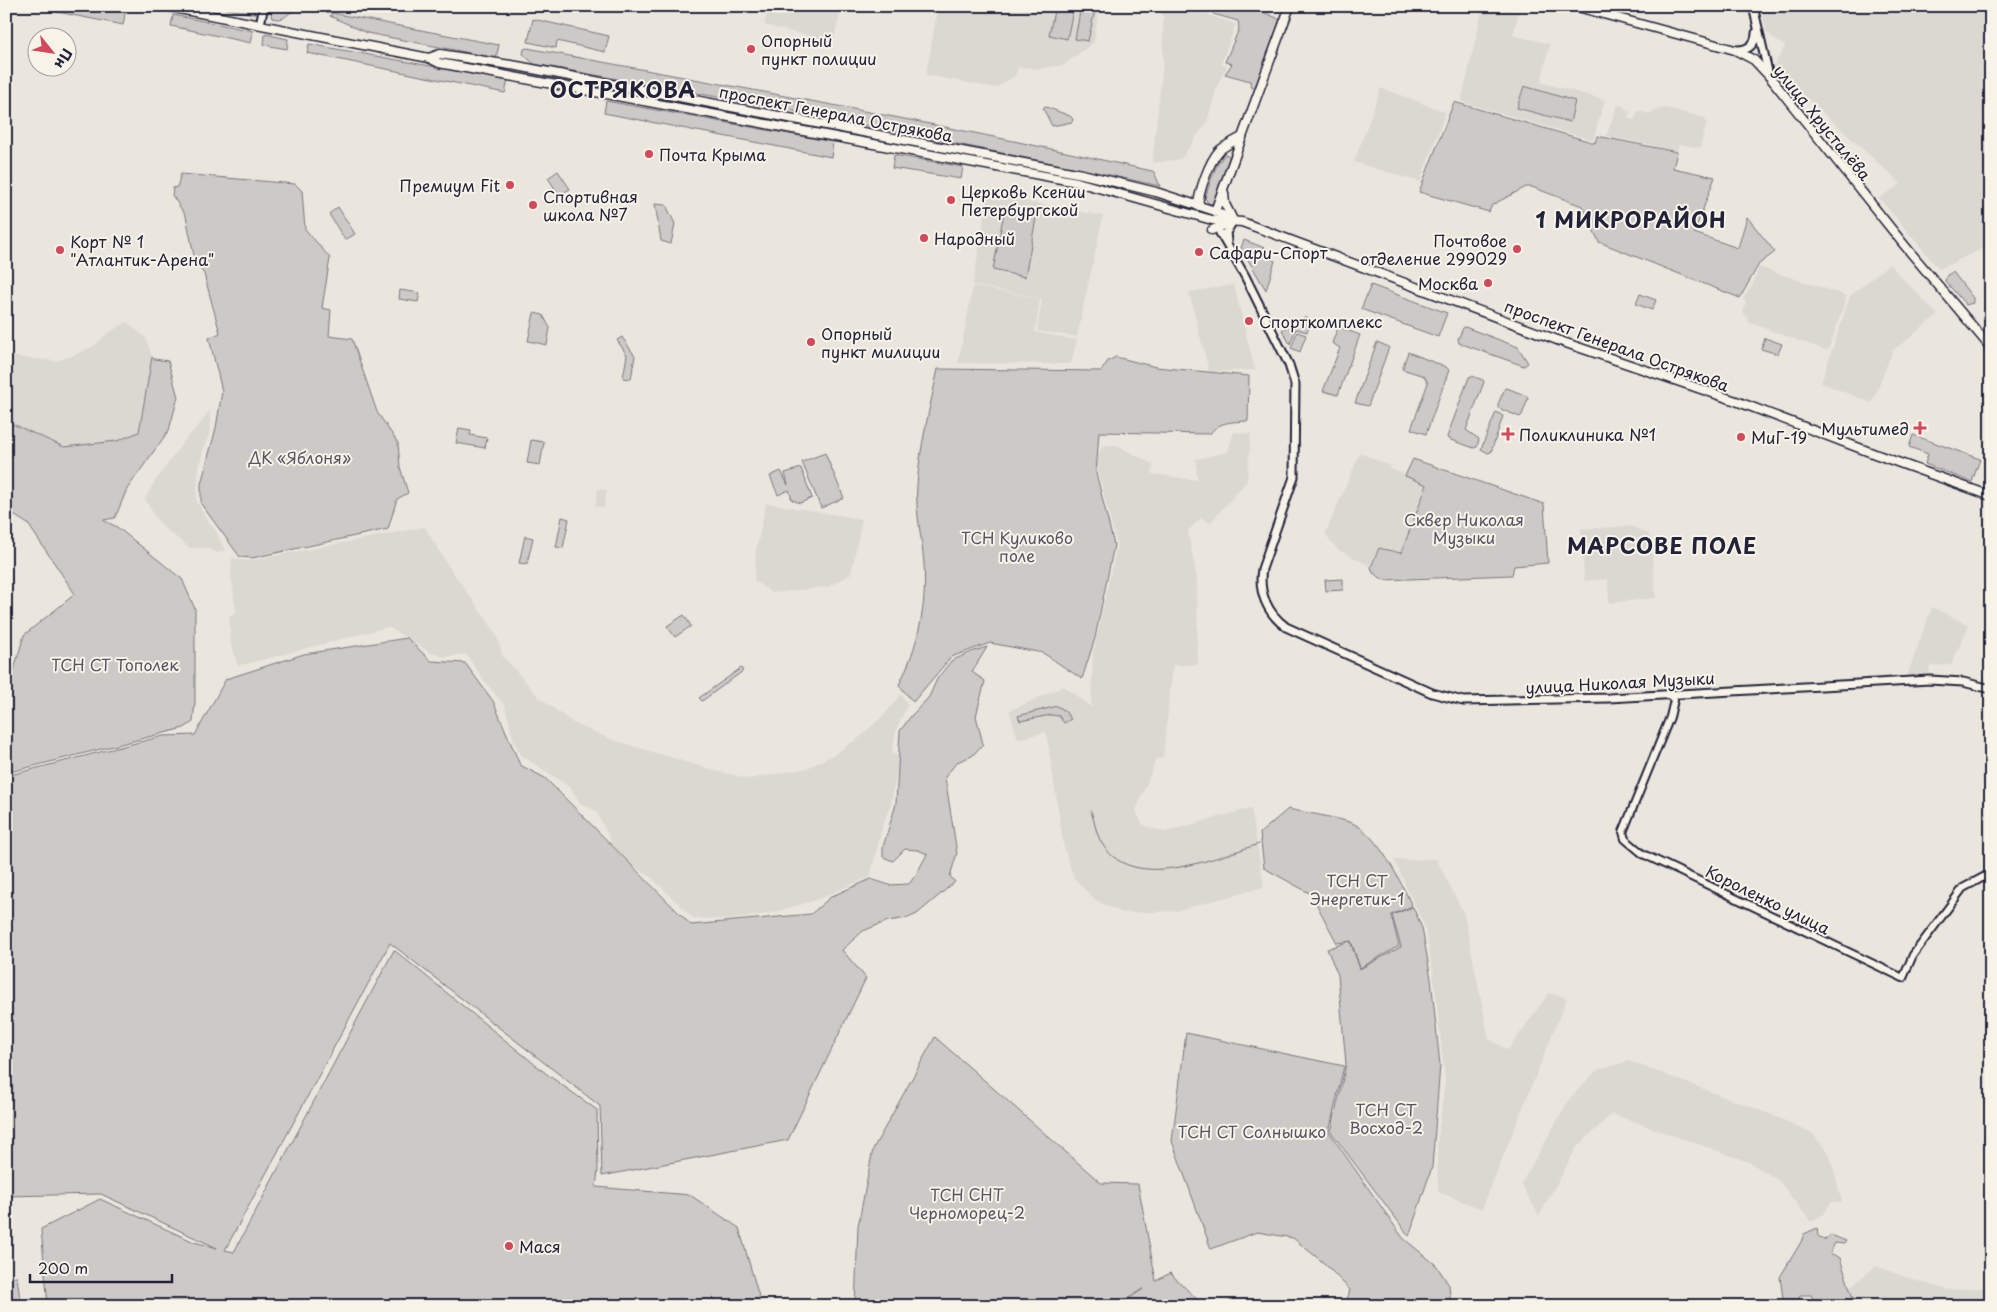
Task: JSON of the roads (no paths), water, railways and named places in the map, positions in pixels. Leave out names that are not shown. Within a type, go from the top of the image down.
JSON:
[{"type":"main road","name":"проспект Генерала Острякова","points":[[164,6],[429,58],[439,63],[1077,182],[1182,211],[1233,221],[1290,240],[1560,341],[1736,401],[1991,496]]},
{"type":"main road","points":[[260,24],[264,6]]},
{"type":"main road","points":[[1210,217],[1216,211],[1290,6]]},
{"type":"main road","name":"улица Хрусталёва","points":[[1574,6],[1735,50],[1754,60],[1769,76],[1905,246],[1989,345]]},
{"type":"main road","points":[[1753,6],[1769,76]]},
{"type":"main road","points":[[1735,50],[1745,50],[1752,46],[1756,40],[1757,27]]},
{"type":"main road","points":[[1754,60],[1758,55],[1760,42]]},
{"type":"main road","name":"проспект Генерала Острякова","points":[[429,58],[440,54],[517,66],[1082,174],[1156,192],[1216,211],[1233,221]]},
{"type":"main road","points":[[1231,251],[1216,230],[1210,217],[1198,206],[1199,196],[1213,161],[1219,152],[1242,136]]},
{"type":"main road","points":[[1219,152],[1228,151],[1234,158]]},
{"type":"main road","points":[[1224,186],[1225,204],[1233,221]]},
{"type":"main road","points":[[1216,230],[1233,221]]},
{"type":"main road","points":[[1231,251],[1226,233],[1233,221]]},
{"type":"main road","name":"улица Николая Музыки","points":[[1231,251],[1289,365],[1295,384],[1294,477],[1261,577],[1264,600],[1272,613],[1286,627],[1424,690],[1456,700],[1483,702],[1930,680],[1963,682],[1991,689]]},
{"type":"street","name":"Короленко улица","points":[[1668,694],[1674,700],[1670,717],[1623,832],[1625,839],[1643,854],[1902,978],[1913,955],[1963,888],[1991,873]]},
{"type":"waterway","points":[[1091,811],[1100,840],[1113,857],[1131,866],[1152,869],[1174,868],[1220,857],[1259,844]]},
{"type":"place","name":"Опорный пункт полиции","points":[[751,49]]},
{"type":"place","name":"Почта Крыма","points":[[649,154]]},
{"type":"place","name":"Премиум Fit","points":[[510,185]]},
{"type":"place","name":"Церковь Ксении Петербургской","points":[[951,200]]},
{"type":"place","name":"Спортивная школа №7","points":[[533,205]]},
{"type":"place","name":"Народный","points":[[924,238]]},
{"type":"place","name":"Почтовое отделение 299029","points":[[1517,249]]},
{"type":"place","name":"Корт № 1 \"Атлантик-Арена\"","points":[[60,250]]},
{"type":"place","name":"Сафари-Спорт","points":[[1199,252]]},
{"type":"place","name":"Москва","points":[[1488,283]]},
{"type":"place","name":"Спорткомплекс","points":[[1249,321]]},
{"type":"place","name":"Опорный пункт милиции","points":[[811,342]]},
{"type":"place","name":"Мультимед","points":[[1920,428]]},
{"type":"place","name":"Поликлиника №1","points":[[1508,434]]},
{"type":"place","name":"МиГ-19","points":[[1741,437]]},
{"type":"place","name":"Мася","points":[[509,1246]]},
{"type":"district","name":"ОСТРЯКОВА","points":[[623,89]]},
{"type":"district","name":"1 МИКРОРАЙОН","points":[[1631,219]]},
{"type":"district","name":"МАРСОВЕ ПОЛЕ","points":[[1662,545]]},
{"type":"park label","name":"ДК «Яблоня»","points":[[300,457]]},
{"type":"park label","name":"Сквер Николая Музыки","points":[[1464,528]]},
{"type":"park label","name":"ТСН Куликово поле","points":[[1017,546]]},
{"type":"park label","name":"ТСН СТ Тополек","points":[[115,664]]},
{"type":"park label","name":"ТСН СТ Энергетик-1","points":[[1357,889]]},
{"type":"park label","name":"ТСН СТ Восход-2","points":[[1386,1118]]},
{"type":"park label","name":"ТСН СТ Солнышко","points":[[1252,1131]]},
{"type":"park label","name":"ТСН СНТ Черноморец-2","points":[[967,1203]]}]
